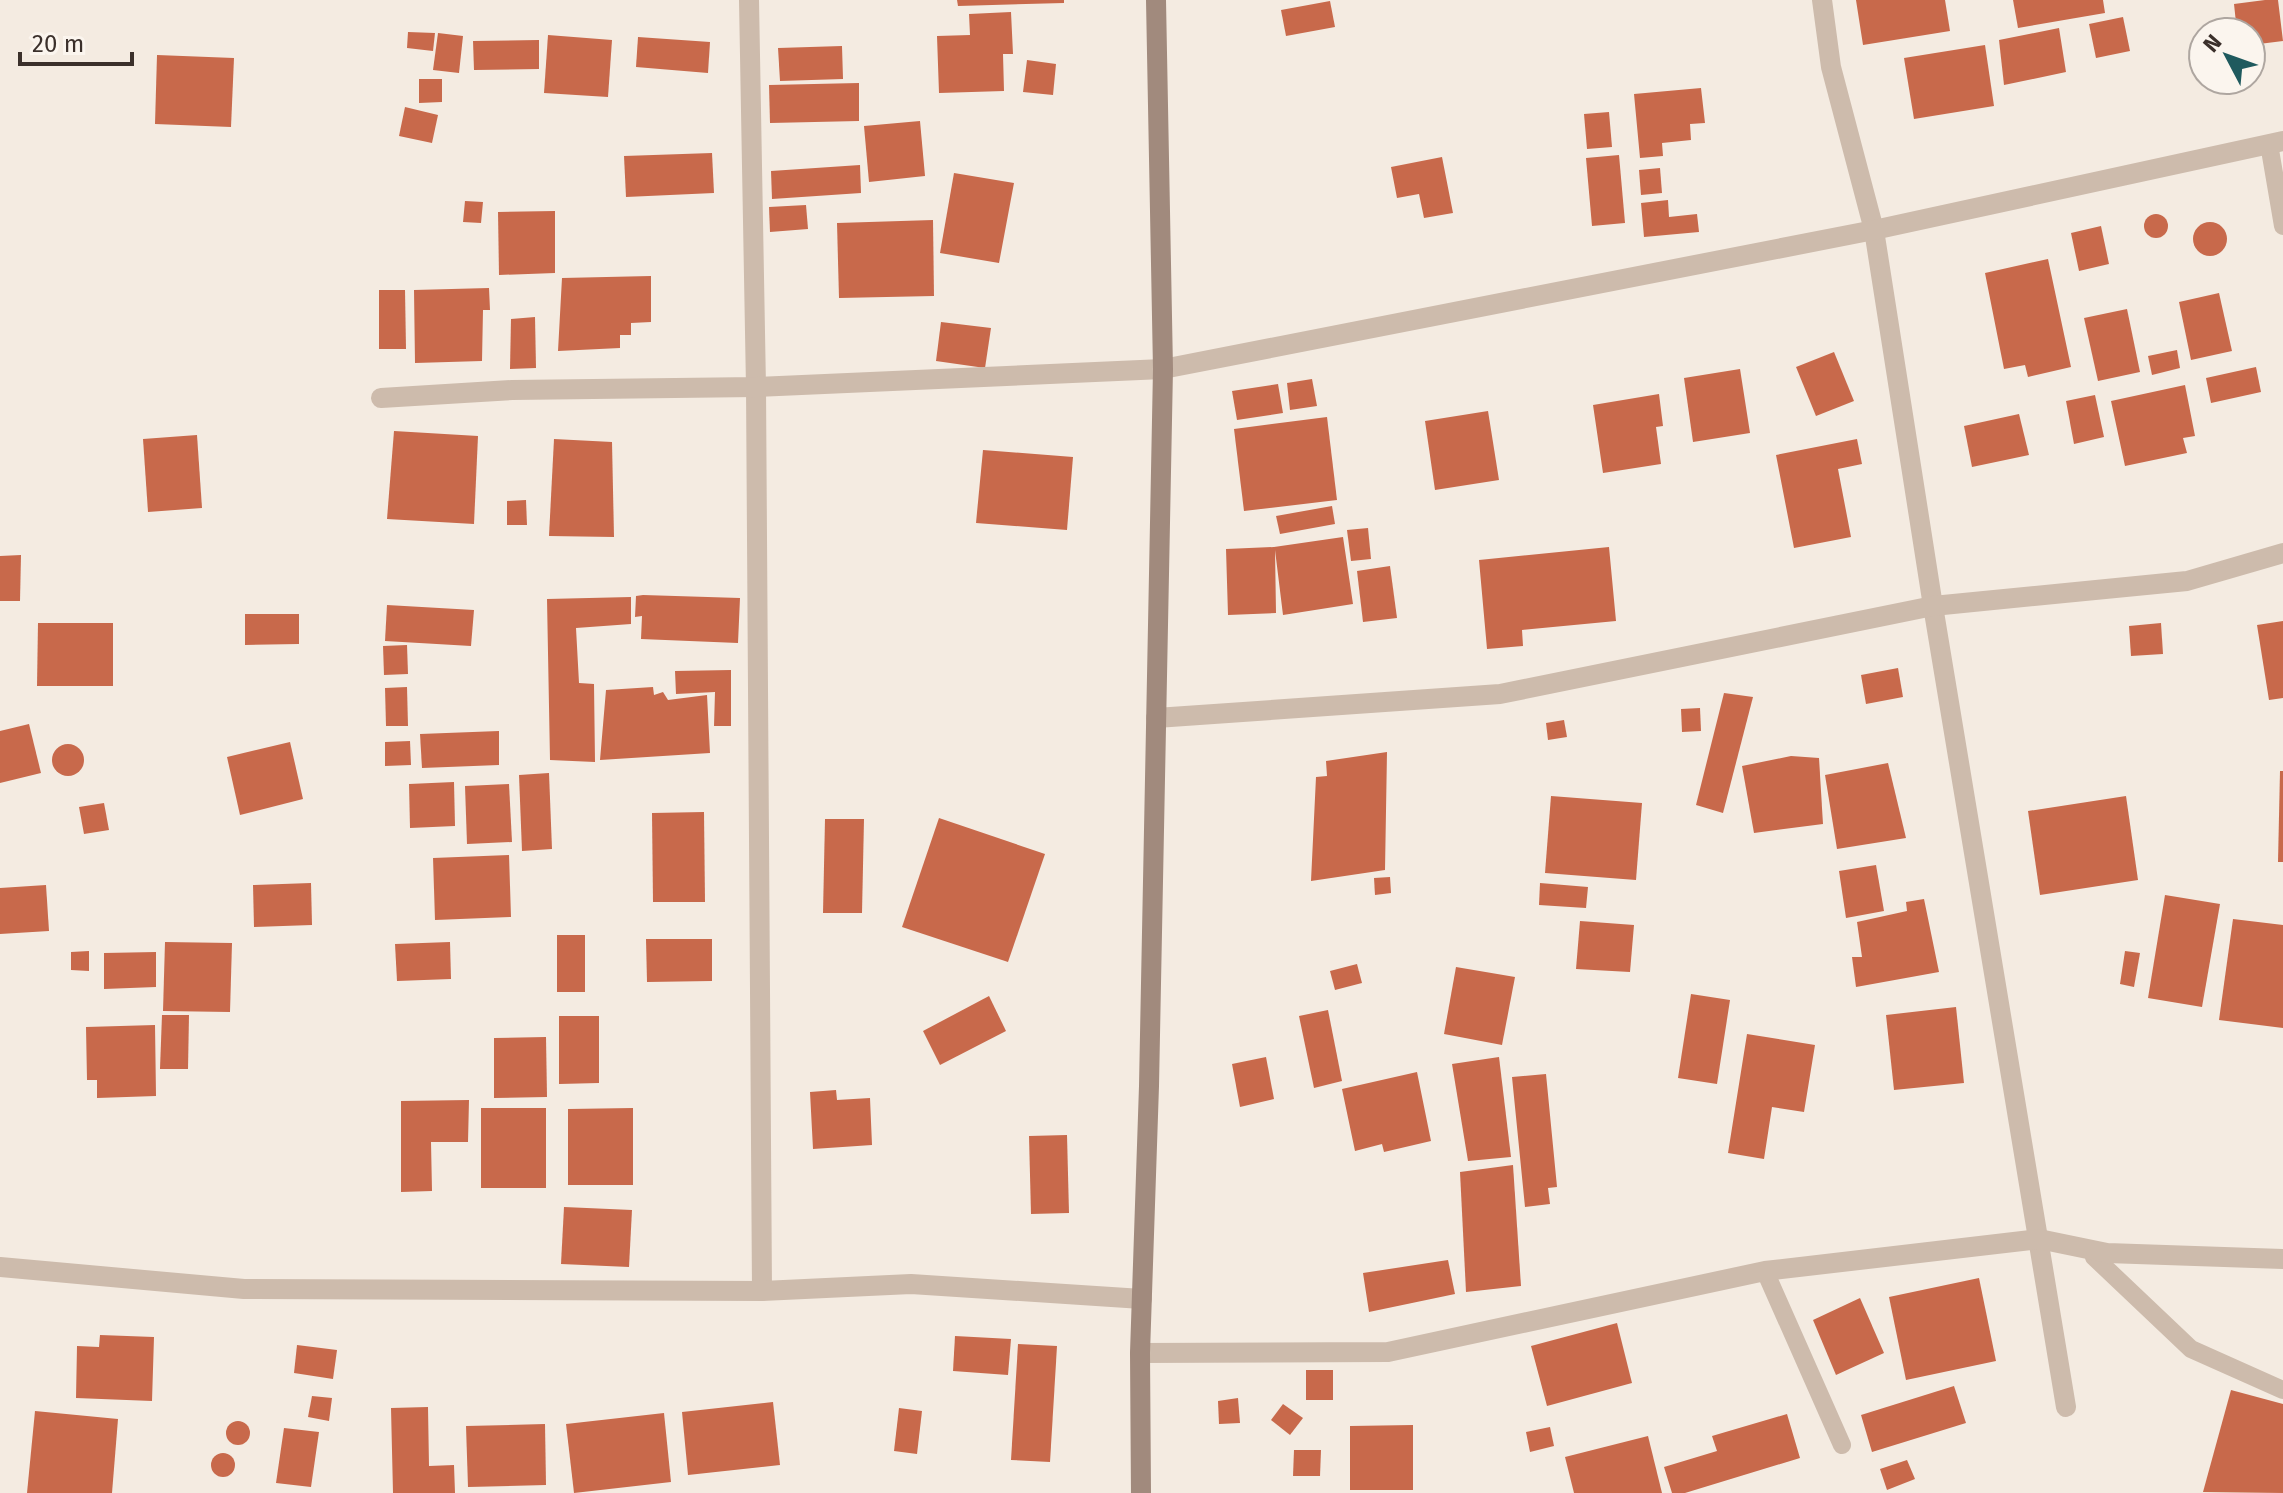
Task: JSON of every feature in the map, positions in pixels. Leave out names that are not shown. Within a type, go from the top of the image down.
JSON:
[{"type":"main road","points":[[1141,1493],[1140,1353],[1149,1086],[1163,369],[1156,0]]},
{"type":"street","points":[[749,0],[756,387],[762,1291]]},
{"type":"street","points":[[1822,0],[1831,67],[1874,230],[2066,1407]]},
{"type":"street","points":[[381,398],[512,390],[756,387],[1163,369],[1874,230],[2276,143]]},
{"type":"street","points":[[1156,718],[1500,694],[1933,606],[2187,581],[2283,553]]},
{"type":"street","points":[[1140,1353],[1388,1352],[1765,1271],[2039,1239],[2107,1253],[2283,1259]]},
{"type":"street","points":[[0,1267],[244,1289],[762,1291],[911,1284],[1142,1299]]},
{"type":"lane","points":[[2276,143],[2283,226]]},
{"type":"lane","points":[[2107,1253],[2094,1257],[2191,1349],[2283,1390]]},
{"type":"lane","points":[[1765,1271],[1842,1445]]},
{"type":"building","points":[[957,0],[1064,0],[1064,3],[958,6]]},
{"type":"building","points":[[1856,0],[1945,0],[1950,31],[1863,45]]},
{"type":"building","points":[[2013,0],[2103,0],[2105,13],[2018,28]]},
{"type":"building","points":[[2278,0],[2283,41],[2267,43],[2267,16],[2235,16],[2234,4]]},
{"type":"building","points":[[1330,1],[1335,27],[1286,36],[1281,10]]},
{"type":"building","points":[[1011,12],[1013,54],[1003,54],[1004,91],[939,93],[937,36],[970,35],[969,14]]},
{"type":"building","points":[[2123,17],[2130,51],[2096,58],[2089,24]]},
{"type":"building","points":[[2059,28],[2066,72],[2004,85],[1999,40]]},
{"type":"building","points":[[408,32],[435,33],[433,51],[407,48]]},
{"type":"building","points":[[438,33],[463,36],[459,73],[433,70]]},
{"type":"building","points":[[548,35],[612,40],[608,97],[544,93]]},
{"type":"building","points":[[638,37],[710,42],[708,73],[636,67]]},
{"type":"building","points":[[539,40],[539,69],[474,70],[473,41]]},
{"type":"building","points":[[1985,45],[1994,106],[1914,119],[1904,58]]},
{"type":"building","points":[[842,46],[843,79],[780,81],[778,48]]},
{"type":"building","points":[[157,55],[234,58],[231,127],[155,124]]},
{"type":"building","points":[[1027,60],[1056,64],[1053,95],[1023,92]]},
{"type":"building","points":[[419,79],[442,79],[442,102],[419,103]]},
{"type":"building","points":[[859,83],[859,121],[770,123],[769,85]]},
{"type":"building","points":[[1701,88],[1705,123],[1690,124],[1691,140],[1662,143],[1663,156],[1640,158],[1634,94]]},
{"type":"building","points":[[405,107],[438,115],[432,143],[399,136]]},
{"type":"building","points":[[1609,112],[1612,147],[1587,149],[1584,114]]},
{"type":"building","points":[[920,121],[925,176],[869,182],[864,126]]},
{"type":"building","points":[[712,153],[714,193],[626,197],[624,156]]},
{"type":"building","points":[[1619,155],[1625,223],[1592,226],[1586,158]]},
{"type":"building","points":[[1442,157],[1453,213],[1424,218],[1419,194],[1397,198],[1391,167]]},
{"type":"building","points":[[860,165],[861,193],[772,199],[771,171]]},
{"type":"building","points":[[1660,168],[1662,193],[1641,195],[1639,170]]},
{"type":"building","points":[[954,173],[1014,183],[999,263],[940,253]]},
{"type":"building","points":[[1668,200],[1669,217],[1697,214],[1699,232],[1644,237],[1641,203]]},
{"type":"building","points":[[465,201],[483,202],[481,223],[463,222]]},
{"type":"building","points":[[806,205],[808,229],[770,232],[769,207]]},
{"type":"building","points":[[555,211],[555,273],[499,275],[498,212]]},
{"type":"building","points":[[2156,214],[2165,217],[2168,226],[2165,235],[2156,238],[2147,235],[2144,226],[2147,217]]},
{"type":"building","points":[[933,220],[934,296],[839,298],[837,223]]},
{"type":"building","points":[[2210,222],[2222,227],[2227,239],[2222,251],[2210,256],[2198,251],[2193,239],[2198,227]]},
{"type":"building","points":[[2101,226],[2109,264],[2079,271],[2071,233]]},
{"type":"building","points":[[2048,259],[2071,367],[2028,377],[2025,365],[2004,369],[1985,273]]},
{"type":"building","points":[[651,276],[651,322],[631,323],[631,335],[620,335],[620,348],[558,351],[562,278]]},
{"type":"building","points":[[489,288],[490,310],[483,310],[482,361],[415,363],[414,290]]},
{"type":"building","points":[[379,290],[405,290],[406,349],[379,349]]},
{"type":"building","points":[[2219,293],[2232,351],[2191,360],[2179,302]]},
{"type":"building","points":[[2127,309],[2140,372],[2098,381],[2084,318]]},
{"type":"building","points":[[535,317],[536,368],[510,369],[511,319]]},
{"type":"building","points":[[941,322],[991,328],[985,368],[936,361]]},
{"type":"building","points":[[2177,350],[2180,368],[2152,375],[2148,356]]},
{"type":"building","points":[[1834,352],[1854,401],[1816,416],[1796,367]]},
{"type":"building","points":[[2256,367],[2261,392],[2211,403],[2206,378]]},
{"type":"building","points":[[1740,369],[1750,433],[1693,442],[1684,378]]},
{"type":"building","points":[[1312,379],[1317,406],[1290,410],[1287,383]]},
{"type":"building","points":[[1278,384],[1283,413],[1237,420],[1232,391]]},
{"type":"building","points":[[2185,385],[2195,436],[2183,438],[2187,453],[2125,466],[2111,401]]},
{"type":"building","points":[[1659,394],[1663,426],[1656,427],[1661,464],[1603,473],[1593,405]]},
{"type":"building","points":[[2095,395],[2104,437],[2074,444],[2066,401]]},
{"type":"building","points":[[1488,411],[1499,480],[1435,490],[1425,421]]},
{"type":"building","points":[[2019,414],[2029,455],[1972,467],[1964,426]]},
{"type":"building","points":[[1327,417],[1337,500],[1244,511],[1234,429]]},
{"type":"building","points":[[394,431],[478,436],[474,524],[387,519]]},
{"type":"building","points":[[197,435],[202,508],[148,512],[143,439]]},
{"type":"building","points":[[554,439],[612,442],[614,537],[549,536]]},
{"type":"building","points":[[1857,439],[1862,464],[1838,469],[1851,537],[1794,548],[1776,455]]},
{"type":"building","points":[[983,450],[1073,457],[1067,530],[976,523]]},
{"type":"building","points":[[526,500],[527,525],[507,525],[507,501]]},
{"type":"building","points":[[1332,506],[1335,524],[1280,534],[1276,516]]},
{"type":"building","points":[[1368,528],[1371,559],[1351,561],[1347,530]]},
{"type":"building","points":[[1343,537],[1353,604],[1283,615],[1275,550],[1276,613],[1228,615],[1226,549],[1274,547]]},
{"type":"building","points":[[1609,547],[1616,621],[1522,630],[1523,646],[1487,649],[1479,560]]},
{"type":"building","points":[[21,555],[20,601],[0,601],[0,556]]},
{"type":"building","points":[[1390,566],[1397,618],[1363,622],[1357,571]]},
{"type":"building","points":[[636,596],[740,598],[738,643],[641,639],[642,616],[635,617]]},
{"type":"building","points":[[631,597],[631,624],[576,628],[579,683],[594,684],[595,762],[550,760],[547,599]]},
{"type":"building","points":[[387,605],[474,610],[471,646],[385,641]]},
{"type":"building","points":[[245,614],[299,614],[299,644],[245,645]]},
{"type":"building","points":[[2283,621],[2283,698],[2269,700],[2257,625]]},
{"type":"building","points":[[38,623],[113,623],[113,686],[37,686]]},
{"type":"building","points":[[2161,623],[2163,654],[2131,656],[2129,626]]},
{"type":"building","points":[[407,645],[408,674],[384,675],[383,646]]},
{"type":"building","points":[[1898,668],[1903,697],[1866,704],[1861,675]]},
{"type":"building","points":[[731,670],[731,726],[714,726],[715,692],[676,694],[675,671]]},
{"type":"building","points":[[407,687],[408,726],[386,726],[385,688]]},
{"type":"building","points":[[653,687],[654,695],[663,692],[668,700],[707,695],[710,753],[600,760],[606,690]]},
{"type":"building","points":[[1724,693],[1753,697],[1723,813],[1696,805]]},
{"type":"building","points":[[1700,708],[1701,731],[1682,732],[1681,709]]},
{"type":"building","points":[[1564,720],[1567,737],[1548,740],[1546,723]]},
{"type":"building","points":[[29,724],[41,773],[0,783],[0,731]]},
{"type":"building","points":[[499,731],[499,765],[422,768],[420,734]]},
{"type":"building","points":[[410,741],[411,765],[385,766],[385,742]]},
{"type":"building","points":[[290,742],[303,799],[240,815],[227,757]]},
{"type":"building","points":[[68,744],[79,749],[84,760],[79,771],[68,776],[57,771],[52,760],[57,749]]},
{"type":"building","points":[[1387,752],[1385,870],[1311,881],[1316,777],[1327,776],[1326,761]]},
{"type":"building","points":[[1791,756],[1819,758],[1823,824],[1754,833],[1742,766]]},
{"type":"building","points":[[1888,763],[1906,838],[1837,849],[1825,775]]},
{"type":"building","points":[[2280,771],[2283,771],[2283,862],[2278,862]]},
{"type":"building","points":[[549,773],[552,849],[522,851],[519,775]]},
{"type":"building","points":[[454,782],[455,826],[410,828],[409,784]]},
{"type":"building","points":[[509,784],[512,842],[467,844],[465,786]]},
{"type":"building","points":[[1551,796],[1642,803],[1636,880],[1545,873]]},
{"type":"building","points":[[2126,796],[2138,880],[2040,895],[2028,811]]},
{"type":"building","points":[[104,803],[109,830],[84,834],[79,807]]},
{"type":"building","points":[[704,812],[705,902],[653,902],[652,813]]},
{"type":"building","points":[[939,818],[1045,854],[1008,962],[902,927]]},
{"type":"building","points":[[825,819],[864,819],[862,913],[823,913]]},
{"type":"building","points":[[509,855],[511,917],[435,920],[433,858]]},
{"type":"building","points":[[1876,865],[1884,911],[1846,918],[1839,871]]},
{"type":"building","points":[[1390,877],[1391,893],[1375,895],[1374,878]]},
{"type":"building","points":[[311,883],[312,925],[254,927],[253,885]]},
{"type":"building","points":[[1540,883],[1588,887],[1586,908],[1539,905]]},
{"type":"building","points":[[46,885],[49,931],[0,934],[0,888]]},
{"type":"building","points":[[2165,895],[2220,904],[2202,1007],[2148,998]]},
{"type":"building","points":[[1924,899],[1939,972],[1856,987],[1852,957],[1862,957],[1857,922],[1907,911],[1906,902]]},
{"type":"building","points":[[2233,919],[2283,925],[2283,1028],[2219,1020]]},
{"type":"building","points":[[1580,921],[1634,925],[1630,972],[1576,969]]},
{"type":"building","points":[[557,935],[585,935],[585,992],[557,992]]},
{"type":"building","points":[[646,939],[712,939],[712,981],[647,982]]},
{"type":"building","points":[[165,942],[232,943],[230,1012],[163,1011]]},
{"type":"building","points":[[450,942],[451,979],[397,981],[395,944]]},
{"type":"building","points":[[89,951],[89,971],[71,970],[71,952]]},
{"type":"building","points":[[2125,951],[2140,953],[2134,987],[2120,984]]},
{"type":"building","points":[[156,952],[156,987],[104,989],[104,953]]},
{"type":"building","points":[[1357,964],[1362,983],[1335,990],[1330,971]]},
{"type":"building","points":[[1456,967],[1515,977],[1502,1045],[1444,1034]]},
{"type":"building","points":[[1691,994],[1730,1000],[1717,1084],[1678,1078]]},
{"type":"building","points":[[989,996],[1006,1031],[940,1065],[923,1031]]},
{"type":"building","points":[[1956,1007],[1964,1083],[1894,1090],[1886,1015]]},
{"type":"building","points":[[1328,1010],[1342,1081],[1314,1088],[1299,1016]]},
{"type":"building","points":[[162,1015],[189,1015],[188,1069],[160,1069]]},
{"type":"building","points":[[559,1016],[599,1016],[599,1083],[559,1084]]},
{"type":"building","points":[[155,1025],[156,1096],[97,1098],[97,1080],[87,1080],[86,1027]]},
{"type":"building","points":[[1747,1034],[1815,1045],[1804,1112],[1772,1107],[1764,1159],[1728,1153]]},
{"type":"building","points":[[546,1037],[547,1097],[494,1098],[494,1038]]},
{"type":"building","points":[[1266,1057],[1274,1099],[1240,1107],[1232,1064]]},
{"type":"building","points":[[1499,1057],[1511,1157],[1468,1161],[1452,1064]]},
{"type":"building","points":[[1417,1072],[1431,1141],[1384,1152],[1382,1144],[1355,1151],[1342,1089]]},
{"type":"building","points":[[1546,1074],[1557,1187],[1548,1188],[1550,1204],[1525,1207],[1512,1077]]},
{"type":"building","points":[[836,1090],[837,1100],[870,1098],[872,1145],[813,1149],[810,1092]]},
{"type":"building","points":[[469,1100],[468,1142],[431,1142],[432,1191],[401,1192],[401,1101]]},
{"type":"building","points":[[481,1108],[546,1108],[546,1188],[481,1188]]},
{"type":"building","points":[[633,1108],[633,1185],[568,1185],[568,1109]]},
{"type":"building","points":[[1067,1135],[1069,1213],[1031,1214],[1029,1136]]},
{"type":"building","points":[[1513,1165],[1521,1286],[1466,1292],[1460,1172]]},
{"type":"building","points":[[564,1207],[632,1210],[629,1267],[561,1264]]},
{"type":"building","points":[[1448,1260],[1455,1294],[1369,1312],[1363,1273]]},
{"type":"building","points":[[1979,1278],[1996,1361],[1906,1380],[1889,1297]]},
{"type":"building","points":[[1860,1298],[1884,1353],[1836,1375],[1813,1320]]},
{"type":"building","points":[[1617,1323],[1632,1383],[1547,1406],[1531,1346]]},
{"type":"building","points":[[100,1335],[154,1337],[152,1401],[76,1398],[77,1346],[99,1347]]},
{"type":"building","points":[[955,1336],[1011,1339],[1008,1375],[953,1371]]},
{"type":"building","points":[[1018,1344],[1057,1346],[1050,1462],[1011,1460]]},
{"type":"building","points":[[297,1345],[337,1350],[333,1379],[294,1373]]},
{"type":"building","points":[[1306,1370],[1333,1370],[1333,1400],[1306,1400]]},
{"type":"building","points":[[1954,1386],[1966,1423],[1872,1452],[1861,1415]]},
{"type":"building","points":[[2231,1390],[2283,1404],[2283,1493],[2203,1492]]},
{"type":"building","points":[[312,1396],[332,1398],[329,1421],[308,1417]]},
{"type":"building","points":[[1238,1398],[1240,1423],[1219,1424],[1218,1401]]},
{"type":"building","points":[[773,1402],[780,1465],[688,1475],[682,1412]]},
{"type":"building","points":[[1283,1404],[1303,1418],[1290,1435],[1271,1420]]},
{"type":"building","points":[[428,1407],[429,1466],[454,1465],[455,1493],[393,1493],[391,1408]]},
{"type":"building","points":[[899,1408],[922,1411],[917,1454],[894,1451]]},
{"type":"building","points":[[35,1411],[118,1419],[112,1493],[27,1493]]},
{"type":"building","points":[[664,1413],[671,1482],[574,1493],[566,1424]]},
{"type":"building","points":[[1787,1414],[1800,1458],[1685,1493],[1672,1493],[1664,1467],[1717,1451],[1712,1436]]},
{"type":"building","points":[[238,1421],[249,1428],[250,1433],[243,1444],[238,1445],[227,1438],[226,1433],[233,1422]]},
{"type":"building","points":[[545,1424],[546,1485],[468,1487],[466,1426]]},
{"type":"building","points":[[1413,1425],[1413,1490],[1350,1490],[1350,1426]]},
{"type":"building","points":[[1550,1427],[1554,1446],[1530,1452],[1526,1432]]},
{"type":"building","points":[[284,1428],[319,1432],[311,1487],[276,1483]]},
{"type":"building","points":[[1648,1436],[1662,1493],[1574,1493],[1565,1457]]},
{"type":"building","points":[[1294,1450],[1321,1450],[1320,1476],[1293,1476]]},
{"type":"building","points":[[223,1453],[231,1457],[235,1465],[231,1473],[223,1477],[215,1473],[211,1465],[215,1457]]},
{"type":"building","points":[[1907,1460],[1915,1479],[1887,1490],[1880,1469]]}]
